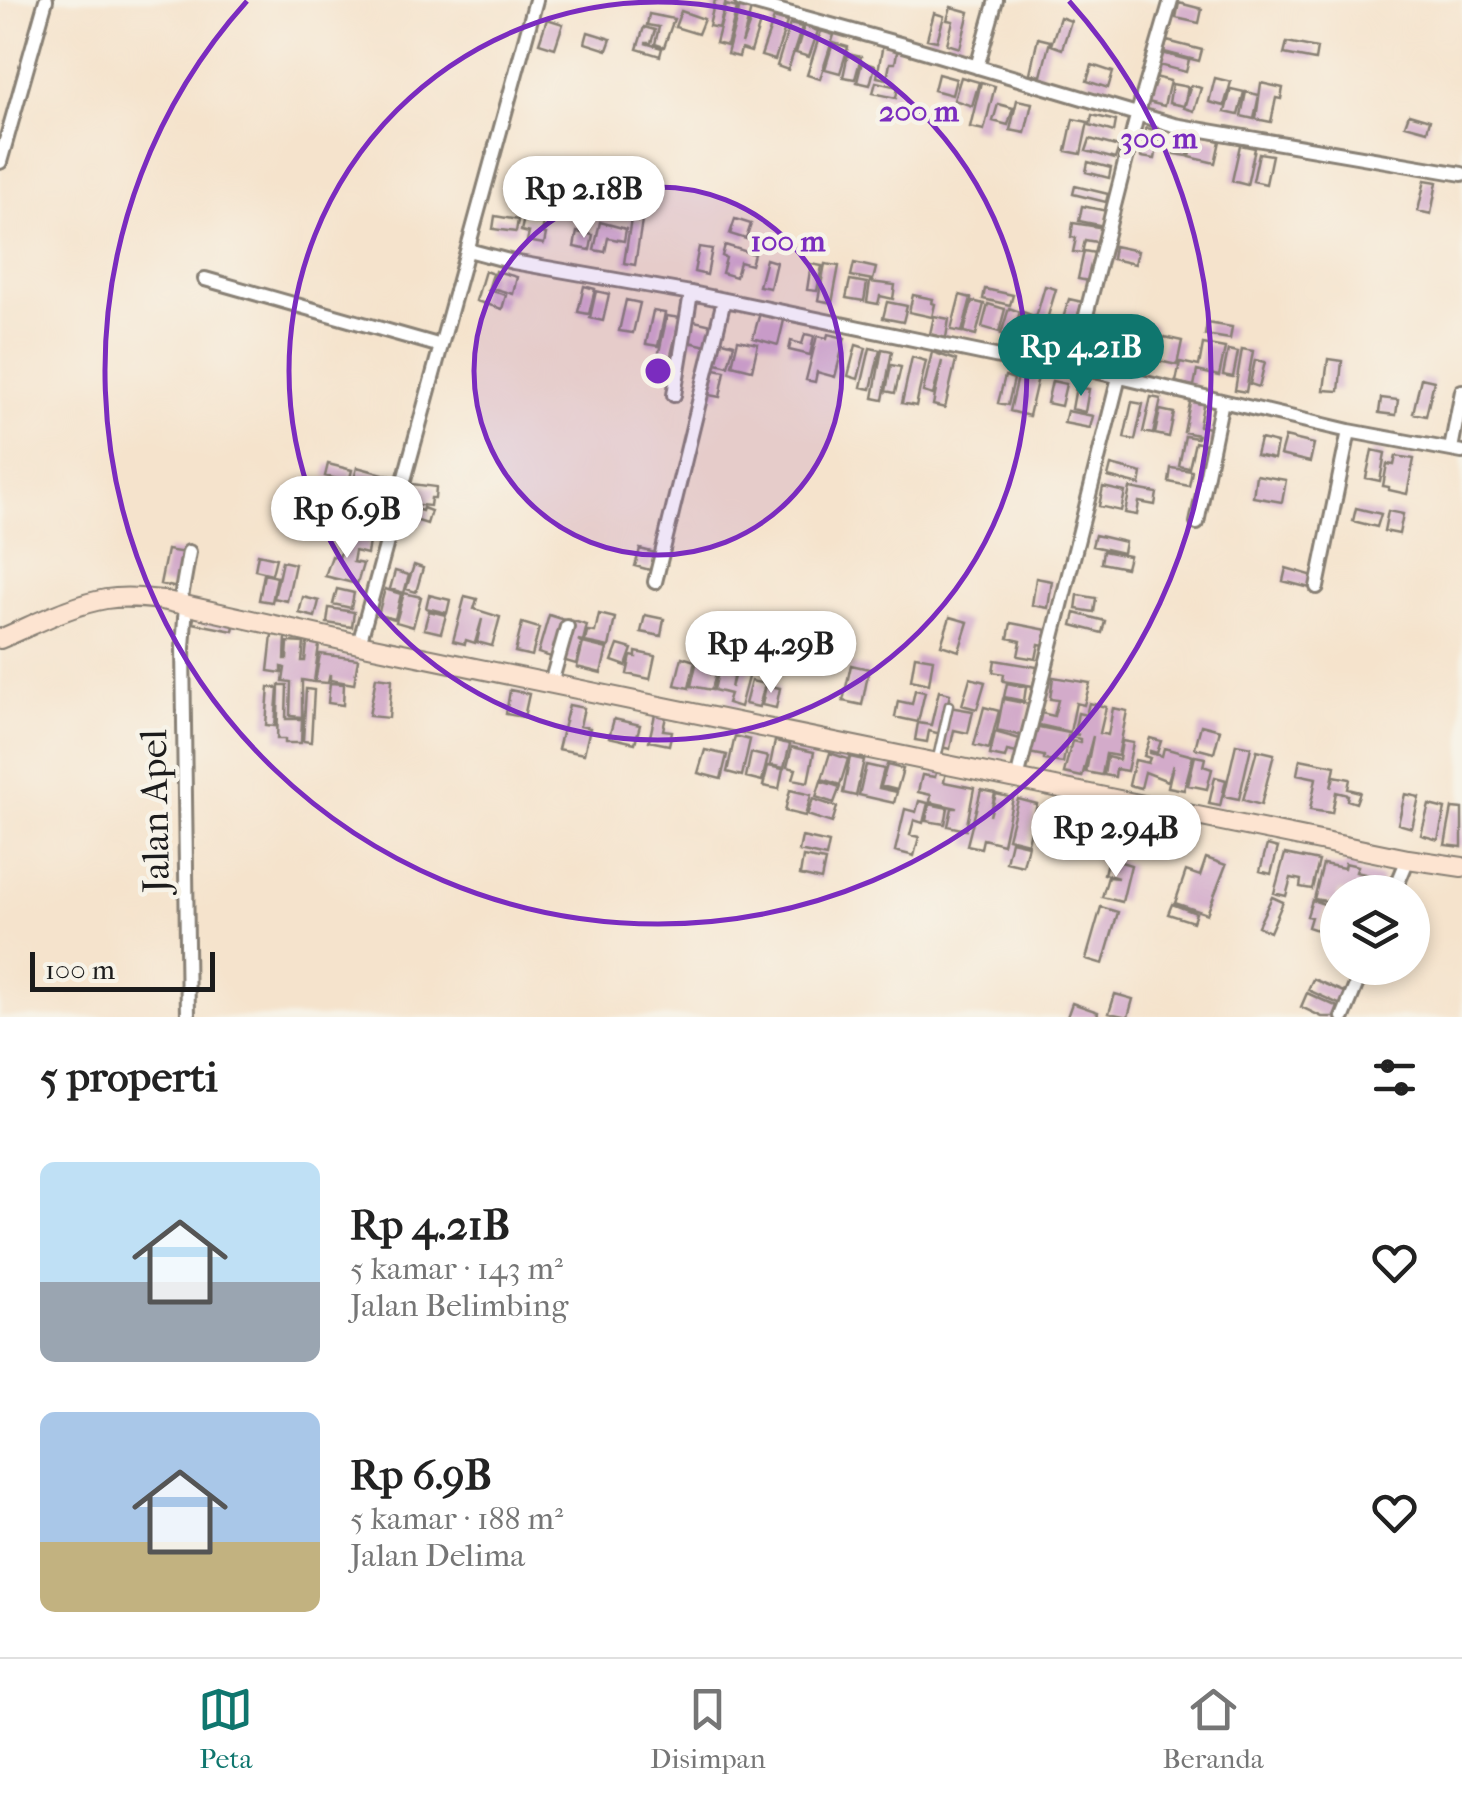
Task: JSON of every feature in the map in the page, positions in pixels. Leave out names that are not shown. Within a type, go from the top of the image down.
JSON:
[{"type":"street","points":[[0,162],[46,0]]},
{"type":"street","points":[[359,644],[536,0]]},
{"type":"street","points":[[741,0],[1137,116],[1213,133],[1462,174]]},
{"type":"street","points":[[977,67],[996,0]]},
{"type":"street","points":[[1074,366],[1137,116],[1171,0]]},
{"type":"street","points":[[468,250],[1019,361],[1074,366],[1349,430],[1456,450],[1462,391]]},
{"type":"street","points":[[205,279],[441,346]]},
{"type":"street","points":[[674,395],[691,293]]},
{"type":"street","points":[[655,582],[724,300]]},
{"type":"street","points":[[1017,779],[1119,377]]},
{"type":"street","points":[[1197,523],[1222,400]]},
{"type":"street","points":[[1317,587],[1349,430]]},
{"type":"street","name":"Jalan Apel","points":[[188,1017],[183,604],[189,552]]},
{"type":"street","points":[[0,639],[106,599],[135,597],[183,604],[552,684],[1462,867]]},
{"type":"street","points":[[552,684],[567,627]]},
{"type":"street","points":[[1401,875],[1408,859]]},
{"type":"street","points":[[1343,1017],[1356,985]]},
{"type":"lane","points":[[936,762],[949,706]]},
{"type":"building","points":[[715,0],[726,0],[719,28],[709,26]]},
{"type":"building","points":[[1179,3],[1202,9],[1199,23],[1176,18]]},
{"type":"building","points":[[726,5],[737,8],[727,46],[716,43]]},
{"type":"building","points":[[740,6],[751,9],[742,44],[751,20],[760,23],[751,52],[741,49],[739,57],[727,54]]},
{"type":"building","points":[[951,7],[969,12],[960,48],[947,44],[953,21],[947,20]]},
{"type":"building","points":[[681,11],[704,19],[698,34],[675,27]]},
{"type":"building","points":[[934,13],[944,16],[937,41],[927,39]]},
{"type":"building","points":[[649,14],[674,19],[664,47],[655,44],[659,27],[647,25]]},
{"type":"building","points":[[1060,17],[1071,21],[1062,49],[1051,45]]},
{"type":"building","points":[[774,18],[787,22],[775,60],[761,56]]},
{"type":"building","points":[[547,19],[563,24],[555,48],[539,43]]},
{"type":"building","points":[[790,24],[802,27],[788,70],[777,66]]},
{"type":"building","points":[[804,26],[818,31],[809,57],[796,53]]},
{"type":"building","points":[[644,27],[655,30],[651,43],[645,43],[662,48],[660,56],[637,49]]},
{"type":"building","points":[[821,31],[834,35],[820,79],[807,75]]},
{"type":"building","points":[[588,32],[611,39],[607,50],[585,43]]},
{"type":"building","points":[[1038,38],[1050,41],[1041,76],[1030,73]]},
{"type":"building","points":[[1167,41],[1202,50],[1199,61],[1164,52]]},
{"type":"building","points":[[1287,42],[1317,48],[1315,60],[1284,54]]},
{"type":"building","points":[[833,43],[848,47],[840,73],[825,69]]},
{"type":"building","points":[[883,44],[898,47],[887,79],[877,77]]},
{"type":"building","points":[[1162,53],[1189,60],[1186,72],[1159,65]]},
{"type":"building","points":[[848,54],[861,57],[855,79],[843,77]]},
{"type":"building","points":[[862,62],[875,66],[870,85],[857,82]]},
{"type":"building","points":[[1092,65],[1113,72],[1108,88],[1087,81]]},
{"type":"building","points":[[938,74],[956,79],[952,95],[934,90]]},
{"type":"building","points":[[961,77],[979,82],[972,106],[954,100]]},
{"type":"building","points":[[1155,77],[1170,81],[1164,106],[1148,102]]},
{"type":"building","points":[[1215,78],[1231,82],[1224,106],[1209,102]]},
{"type":"building","points":[[876,82],[898,87],[896,98],[873,93]]},
{"type":"building","points":[[981,82],[995,86],[984,130],[970,127]]},
{"type":"building","points":[[1261,83],[1283,88],[1281,99],[1276,98],[1271,122],[1256,119]]},
{"type":"building","points":[[1172,84],[1188,87],[1184,106],[1169,103]]},
{"type":"building","points":[[1191,85],[1201,88],[1194,111],[1184,108]]},
{"type":"building","points":[[1231,89],[1244,92],[1238,115],[1225,112]]},
{"type":"building","points":[[1246,92],[1259,95],[1254,119],[1241,116]]},
{"type":"building","points":[[1017,100],[1032,103],[1025,133],[1010,130]]},
{"type":"building","points":[[998,104],[1013,108],[1008,125],[993,121]]},
{"type":"building","points":[[1409,114],[1430,120],[1427,131],[1405,125]]},
{"type":"building","points":[[1092,115],[1116,121],[1114,132],[1090,125]]},
{"type":"building","points":[[1073,119],[1088,122],[1081,154],[1066,151]]},
{"type":"building","points":[[1146,128],[1160,131],[1155,159],[1141,157]]},
{"type":"building","points":[[1178,131],[1192,134],[1188,156],[1174,154]]},
{"type":"building","points":[[1195,135],[1220,141],[1215,163],[1190,157]]},
{"type":"building","points":[[1090,139],[1119,147],[1115,159],[1086,151]]},
{"type":"building","points":[[1240,145],[1255,148],[1247,185],[1232,181]]},
{"type":"building","points":[[1259,153],[1272,155],[1266,184],[1253,181]]},
{"type":"building","points":[[1088,162],[1111,168],[1109,178],[1086,172]]},
{"type":"building","points":[[1425,180],[1437,182],[1431,214],[1418,211]]},
{"type":"building","points":[[1075,186],[1108,194],[1106,202],[1073,194]]},
{"type":"building","points":[[1082,206],[1107,211],[1104,226],[1079,221]]},
{"type":"building","points":[[495,216],[518,220],[516,232],[493,229]]},
{"type":"building","points":[[524,218],[544,222],[544,244],[527,241],[529,233],[521,231]]},
{"type":"building","points":[[631,219],[642,221],[635,265],[624,263]]},
{"type":"building","points":[[735,219],[751,224],[746,239],[730,234]]},
{"type":"building","points":[[600,222],[626,229],[624,241],[608,238],[605,252],[594,250]]},
{"type":"building","points":[[1073,223],[1105,228],[1102,243],[1085,240],[1082,253],[1073,252]]},
{"type":"building","points":[[577,232],[593,235],[590,250],[574,247]]},
{"type":"building","points":[[725,245],[754,254],[751,265],[740,262],[736,277],[722,273]]},
{"type":"building","points":[[1114,246],[1138,251],[1135,264],[1112,259]]},
{"type":"building","points":[[699,247],[712,249],[707,275],[694,272]]},
{"type":"building","points":[[1084,251],[1095,253],[1089,281],[1078,279]]},
{"type":"building","points":[[766,259],[776,262],[770,288],[759,286]]},
{"type":"building","points":[[854,263],[876,268],[873,280],[851,276]]},
{"type":"building","points":[[811,264],[822,266],[817,291],[807,290]]},
{"type":"building","points":[[825,264],[839,266],[832,303],[818,300]]},
{"type":"building","points":[[485,271],[493,274],[488,290],[506,295],[502,309],[476,301]]},
{"type":"building","points":[[496,271],[517,277],[513,294],[492,288]]},
{"type":"building","points":[[850,280],[867,283],[864,301],[846,298]]},
{"type":"building","points":[[870,282],[895,285],[893,299],[880,296],[878,304],[867,302]]},
{"type":"building","points":[[584,286],[595,289],[589,314],[578,312]]},
{"type":"building","points":[[1045,286],[1056,289],[1048,316],[1061,319],[1052,351],[1041,348],[1046,323],[1039,348],[1028,345]]},
{"type":"building","points":[[985,289],[1013,295],[1010,305],[983,299]]},
{"type":"building","points":[[596,291],[609,294],[603,321],[590,318]]},
{"type":"building","points":[[913,295],[933,299],[932,317],[909,312]]},
{"type":"building","points":[[960,295],[971,298],[962,332],[951,330]]},
{"type":"building","points":[[1069,299],[1082,302],[1074,328],[1061,325]]},
{"type":"building","points":[[626,300],[640,303],[633,333],[619,331]]},
{"type":"building","points":[[972,301],[984,304],[976,335],[964,332]]},
{"type":"building","points":[[887,302],[907,306],[903,322],[883,318]]},
{"type":"building","points":[[988,304],[1005,309],[999,332],[982,327]]},
{"type":"building","points":[[1009,308],[1020,312],[1012,337],[1001,334]]},
{"type":"building","points":[[761,309],[785,316],[778,345],[753,338]]},
{"type":"building","points":[[653,311],[665,313],[658,346],[646,344]]},
{"type":"building","points":[[1023,312],[1034,316],[1026,339],[1015,335]]},
{"type":"building","points":[[1094,314],[1114,320],[1103,357],[1090,354],[1096,335],[1088,333]]},
{"type":"building","points":[[667,316],[680,318],[670,359],[658,357]]},
{"type":"building","points":[[934,316],[949,319],[946,338],[930,334]]},
{"type":"building","points":[[690,320],[716,326],[711,347],[685,341]]},
{"type":"building","points":[[1141,322],[1154,325],[1146,364],[1132,361]]},
{"type":"building","points":[[1207,323],[1232,327],[1230,339],[1205,335]]},
{"type":"building","points":[[1114,324],[1133,328],[1130,344],[1122,343],[1118,362],[1106,359]]},
{"type":"building","points":[[805,334],[814,336],[810,355],[789,350],[791,341],[802,344]]},
{"type":"building","points":[[828,334],[845,338],[835,377],[817,372],[815,382],[806,380],[817,336],[827,338]]},
{"type":"building","points":[[1164,337],[1182,341],[1177,365],[1159,361]]},
{"type":"building","points":[[719,340],[734,344],[728,366],[713,362]]},
{"type":"building","points":[[738,340],[758,344],[752,370],[732,365]]},
{"type":"building","points":[[1203,344],[1225,348],[1219,376],[1197,371],[1194,386],[1176,382],[1180,362],[1199,366]]},
{"type":"building","points":[[856,345],[866,348],[858,379],[848,376]]},
{"type":"building","points":[[870,348],[880,350],[871,389],[861,387]]},
{"type":"building","points":[[882,349],[892,351],[883,400],[873,398]]},
{"type":"building","points":[[1242,349],[1253,351],[1246,392],[1235,390]]},
{"type":"building","points":[[1228,350],[1238,352],[1233,377],[1223,375]]},
{"type":"building","points":[[932,352],[956,360],[945,408],[933,405],[942,361],[933,395],[923,392]]},
{"type":"building","points":[[912,357],[926,361],[916,406],[902,403]]},
{"type":"building","points":[[1328,359],[1342,361],[1339,391],[1324,390]]},
{"type":"building","points":[[1255,360],[1265,362],[1259,387],[1250,384]]},
{"type":"building","points":[[891,365],[901,367],[895,393],[886,391]]},
{"type":"building","points":[[715,369],[725,371],[720,397],[709,395]]},
{"type":"building","points":[[1019,373],[1038,377],[1029,416],[1010,411]]},
{"type":"building","points":[[1005,376],[1014,379],[1008,405],[998,403]]},
{"type":"building","points":[[1421,378],[1434,381],[1426,416],[1413,413]]},
{"type":"building","points":[[1052,381],[1066,384],[1061,406],[1047,403]]},
{"type":"building","points":[[1076,387],[1089,389],[1085,412],[1072,409]]},
{"type":"building","points":[[1151,397],[1161,399],[1153,434],[1143,432]]},
{"type":"building","points":[[1191,398],[1204,400],[1199,426],[1215,429],[1212,446],[1195,442],[1189,468],[1179,466],[1185,436],[1198,435],[1184,432]]},
{"type":"building","points":[[1381,398],[1398,400],[1396,415],[1379,413]]},
{"type":"building","points":[[1132,402],[1143,404],[1135,440],[1124,438]]},
{"type":"building","points":[[1160,410],[1174,413],[1169,437],[1155,434]]},
{"type":"building","points":[[1067,411],[1093,416],[1090,428],[1064,423]]},
{"type":"building","points":[[1285,437],[1314,444],[1310,462],[1280,455]]},
{"type":"building","points":[[1260,439],[1277,443],[1274,459],[1256,455]]},
{"type":"building","points":[[1372,450],[1385,453],[1380,481],[1366,478]]},
{"type":"building","points":[[1396,456],[1414,459],[1407,494],[1383,486],[1387,464],[1394,465]]},
{"type":"building","points":[[328,464],[352,470],[349,482],[325,476]]},
{"type":"building","points":[[1111,465],[1142,473],[1140,485],[1108,477]]},
{"type":"building","points":[[357,467],[394,477],[388,499],[352,489]]},
{"type":"building","points":[[1171,468],[1192,471],[1189,486],[1169,482]]},
{"type":"building","points":[[1256,475],[1286,480],[1282,502],[1253,497]]},
{"type":"building","points":[[412,484],[436,487],[430,506],[408,504]]},
{"type":"building","points":[[1103,487],[1125,492],[1121,511],[1099,506]]},
{"type":"building","points":[[1130,488],[1157,493],[1155,505],[1139,502],[1137,515],[1125,513]]},
{"type":"building","points":[[405,506],[431,511],[427,524],[402,516]]},
{"type":"building","points":[[1356,508],[1381,514],[1377,527],[1353,521]]},
{"type":"building","points":[[349,510],[377,519],[373,531],[345,523]]},
{"type":"building","points":[[1388,511],[1403,514],[1399,534],[1384,531]]},
{"type":"building","points":[[1095,535],[1125,542],[1123,553],[1092,546]]},
{"type":"building","points":[[340,536],[369,542],[367,554],[355,551],[353,562],[363,564],[357,584],[325,576],[332,556],[339,558]]},
{"type":"building","points":[[640,549],[655,553],[650,570],[635,566]]},
{"type":"building","points":[[167,550],[185,553],[178,588],[160,584]]},
{"type":"building","points":[[1103,551],[1129,556],[1126,568],[1101,563]]},
{"type":"building","points":[[258,554],[276,558],[272,574],[255,570]]},
{"type":"building","points":[[282,561],[295,564],[287,601],[274,598]]},
{"type":"building","points":[[414,565],[423,568],[416,592],[406,589]]},
{"type":"building","points":[[1286,568],[1314,576],[1310,588],[1283,581]]},
{"type":"building","points":[[395,571],[409,575],[404,593],[390,589]]},
{"type":"building","points":[[264,574],[277,577],[272,602],[259,600]]},
{"type":"building","points":[[1036,578],[1052,581],[1048,608],[1032,605]]},
{"type":"building","points":[[337,589],[354,593],[351,608],[333,604]]},
{"type":"building","points":[[385,589],[401,594],[395,619],[378,615]]},
{"type":"building","points":[[404,593],[421,597],[413,627],[396,622]]},
{"type":"building","points":[[429,595],[450,600],[447,613],[426,608]]},
{"type":"building","points":[[1078,595],[1096,598],[1094,612],[1076,609]]},
{"type":"building","points":[[465,596],[477,599],[474,609],[500,617],[492,646],[477,642],[482,619],[475,643],[453,641]]},
{"type":"building","points":[[303,597],[319,601],[315,617],[299,613]]},
{"type":"building","points":[[329,608],[354,612],[352,627],[327,623]]},
{"type":"building","points":[[429,611],[446,615],[441,633],[424,629]]},
{"type":"building","points":[[195,612],[235,620],[233,631],[193,623]]},
{"type":"building","points":[[1075,613],[1105,621],[1102,633],[1072,625]]},
{"type":"building","points":[[599,614],[615,618],[609,647],[585,642],[587,631],[595,632]]},
{"type":"building","points":[[549,615],[565,620],[554,658],[538,653]]},
{"type":"building","points":[[645,615],[664,619],[661,636],[641,632]]},
{"type":"building","points":[[950,617],[968,622],[959,651],[941,645]]},
{"type":"building","points":[[573,621],[587,625],[583,641],[578,640],[582,643],[576,664],[562,660]]},
{"type":"building","points":[[522,623],[539,628],[532,656],[515,652]]},
{"type":"building","points":[[1011,623],[1047,630],[1036,659],[1018,656],[1021,641],[1008,638]]},
{"type":"building","points":[[782,628],[794,630],[793,636],[799,637],[795,654],[788,653],[785,666],[774,663]]},
{"type":"building","points":[[272,635],[286,636],[285,659],[288,642],[304,643],[302,661],[307,643],[319,645],[314,682],[302,680],[302,717],[290,716],[291,682],[283,681],[285,668],[282,667],[282,673],[268,671]]},
{"type":"building","points":[[719,640],[741,645],[736,665],[715,661]]},
{"type":"building","points":[[583,643],[607,649],[601,673],[577,667]]},
{"type":"building","points":[[618,645],[632,649],[626,666],[612,661]]},
{"type":"building","points":[[742,647],[755,651],[740,707],[727,703],[730,694],[714,690],[720,664],[735,668],[731,688]]},
{"type":"building","points":[[636,652],[655,656],[650,679],[627,674],[631,656],[636,657]]},
{"type":"building","points":[[320,654],[358,659],[354,684],[330,680],[330,674],[328,683],[315,682]]},
{"type":"building","points":[[698,656],[718,664],[712,690],[691,686]]},
{"type":"building","points":[[915,656],[933,659],[929,684],[911,680]]},
{"type":"building","points":[[682,657],[695,661],[689,688],[675,685]]},
{"type":"building","points":[[995,660],[1037,667],[1033,686],[1003,681],[1004,674],[993,672]]},
{"type":"building","points":[[851,665],[869,669],[862,705],[843,701]]},
{"type":"building","points":[[376,677],[392,679],[389,718],[369,716]]},
{"type":"building","points":[[1053,677],[1090,683],[1084,705],[1076,703],[1070,732],[1035,724],[1037,712],[1054,716],[1058,700],[1050,699]]},
{"type":"building","points":[[970,678],[985,682],[977,709],[962,705]]},
{"type":"building","points":[[751,681],[765,684],[759,707],[745,704]]},
{"type":"building","points":[[330,683],[344,684],[343,705],[328,703]]},
{"type":"building","points":[[1007,683],[1026,687],[1024,701],[1004,697]]},
{"type":"building","points":[[279,685],[287,685],[286,719],[302,719],[301,743],[277,739]]},
{"type":"building","points":[[766,685],[780,688],[776,708],[762,705]]},
{"type":"building","points":[[269,687],[278,688],[275,726],[266,725]]},
{"type":"building","points":[[306,689],[314,690],[311,742],[303,741]]},
{"type":"building","points":[[510,690],[529,694],[524,717],[506,714]]},
{"type":"building","points":[[915,690],[925,692],[918,722],[895,717],[898,701],[912,704]]},
{"type":"building","points":[[939,691],[950,694],[941,734],[929,731],[927,742],[915,740],[918,723],[931,725]]},
{"type":"building","points":[[1003,699],[1029,704],[1023,736],[997,730]]},
{"type":"building","points":[[1089,703],[1106,707],[1100,733],[1108,735],[1113,708],[1127,711],[1118,756],[1106,754],[1102,775],[1086,772],[1093,736],[1082,777],[1064,773],[1072,741],[1080,743],[1080,739],[1068,736],[1063,763],[1029,753],[1034,726],[1079,735],[1074,733],[1078,713],[1086,715]]},
{"type":"building","points":[[569,705],[584,708],[580,726],[590,728],[584,754],[558,749]]},
{"type":"building","points":[[949,707],[973,711],[968,733],[954,730],[950,749],[941,747]]},
{"type":"building","points":[[984,707],[999,711],[989,749],[974,745]]},
{"type":"building","points":[[656,710],[667,712],[663,730],[672,731],[669,745],[649,741]]},
{"type":"building","points":[[614,719],[640,725],[635,743],[609,737]]},
{"type":"building","points":[[1201,725],[1220,730],[1214,753],[1195,748]]},
{"type":"building","points":[[995,732],[1020,739],[1017,753],[1007,751],[1005,758],[990,755]]},
{"type":"building","points":[[735,736],[750,740],[742,776],[727,772]]},
{"type":"building","points":[[1150,738],[1161,741],[1157,753],[1150,753],[1162,756],[1164,748],[1193,756],[1184,790],[1168,787],[1173,765],[1168,781],[1145,772],[1141,788],[1129,785],[1135,760],[1148,763],[1150,758],[1144,756]]},
{"type":"building","points":[[775,741],[790,744],[784,768],[770,765]]},
{"type":"building","points":[[1122,741],[1133,743],[1127,771],[1116,769],[1115,777],[1104,775],[1107,757],[1119,760]]},
{"type":"building","points":[[1236,744],[1251,747],[1239,799],[1224,796]]},
{"type":"building","points":[[792,747],[814,752],[808,782],[793,779],[796,769],[787,767]]},
{"type":"building","points":[[705,750],[727,755],[721,779],[698,773]]},
{"type":"building","points":[[1257,750],[1274,754],[1261,805],[1243,800]]},
{"type":"building","points":[[751,753],[768,757],[762,781],[746,777]]},
{"type":"building","points":[[830,753],[848,759],[840,785],[822,779]]},
{"type":"building","points":[[1195,756],[1205,758],[1203,766],[1212,769],[1207,789],[1188,785]]},
{"type":"building","points":[[850,757],[864,760],[856,796],[843,793]]},
{"type":"building","points":[[1300,759],[1335,766],[1331,788],[1334,776],[1350,779],[1348,789],[1360,792],[1356,803],[1347,800],[1348,795],[1336,792],[1332,813],[1310,810],[1316,778],[1297,774]]},
{"type":"building","points":[[866,765],[884,769],[879,788],[897,792],[894,803],[859,795]]},
{"type":"building","points":[[887,765],[903,769],[897,790],[881,786]]},
{"type":"building","points":[[768,766],[783,769],[779,789],[763,786]]},
{"type":"building","points":[[937,769],[946,771],[944,782],[974,788],[966,830],[948,826],[952,808],[957,808],[930,802],[931,795],[918,792],[922,775],[935,777]]},
{"type":"building","points":[[1215,777],[1226,780],[1220,806],[1209,804]]},
{"type":"building","points":[[821,781],[840,787],[834,803],[816,797]]},
{"type":"building","points":[[790,790],[811,795],[805,816],[785,811]]},
{"type":"building","points":[[981,790],[995,793],[990,816],[996,794],[1013,798],[1003,844],[983,839],[981,848],[967,845]]},
{"type":"building","points":[[1405,794],[1419,797],[1412,828],[1398,824]]},
{"type":"building","points":[[813,799],[837,807],[832,823],[807,815]]},
{"type":"building","points":[[1018,799],[1037,804],[1028,843],[1008,838]]},
{"type":"building","points":[[919,801],[928,803],[923,823],[914,820],[910,835],[919,837],[914,856],[895,851],[905,809],[916,812]]},
{"type":"building","points":[[929,804],[948,808],[945,824],[926,821]]},
{"type":"building","points":[[1429,805],[1445,809],[1438,840],[1421,835]]},
{"type":"building","points":[[1452,808],[1462,809],[1462,847],[1445,845]]},
{"type":"building","points":[[1095,812],[1109,815],[1100,848],[1087,845]]},
{"type":"building","points":[[802,837],[829,843],[826,857],[799,851]]},
{"type":"building","points":[[1011,841],[1028,845],[1023,866],[1006,862]]},
{"type":"building","points":[[1267,845],[1278,848],[1271,874],[1260,871]]},
{"type":"building","points":[[1285,854],[1319,861],[1312,889],[1300,887],[1301,880],[1291,878],[1286,896],[1274,893]]},
{"type":"building","points":[[803,857],[825,861],[821,880],[800,875]]},
{"type":"building","points":[[1108,858],[1131,865],[1122,902],[1102,897],[1108,877],[1118,878],[1104,874]]},
{"type":"building","points":[[1206,858],[1226,865],[1207,914],[1175,903],[1186,871],[1200,876]]},
{"type":"building","points":[[1345,863],[1358,866],[1356,872],[1369,875],[1320,875],[1323,864],[1344,868]]},
{"type":"building","points":[[1320,876],[1320,900],[1314,899]]},
{"type":"building","points":[[1272,897],[1283,902],[1270,932],[1258,926]]},
{"type":"building","points":[[1312,900],[1320,903],[1317,930],[1308,927],[1311,917],[1307,916]]},
{"type":"building","points":[[1172,904],[1196,913],[1193,922],[1168,914]]},
{"type":"building","points":[[1101,907],[1118,912],[1103,964],[1086,959]]},
{"type":"building","points":[[1313,979],[1346,993],[1341,1005],[1308,990]]},
{"type":"building","points":[[1307,993],[1338,1007],[1334,1017],[1322,1017],[1301,1007]]},
{"type":"building","points":[[1115,994],[1133,999],[1128,1017],[1109,1013]]},
{"type":"building","points":[[1072,1003],[1098,1012],[1097,1017],[1067,1017]]}]
